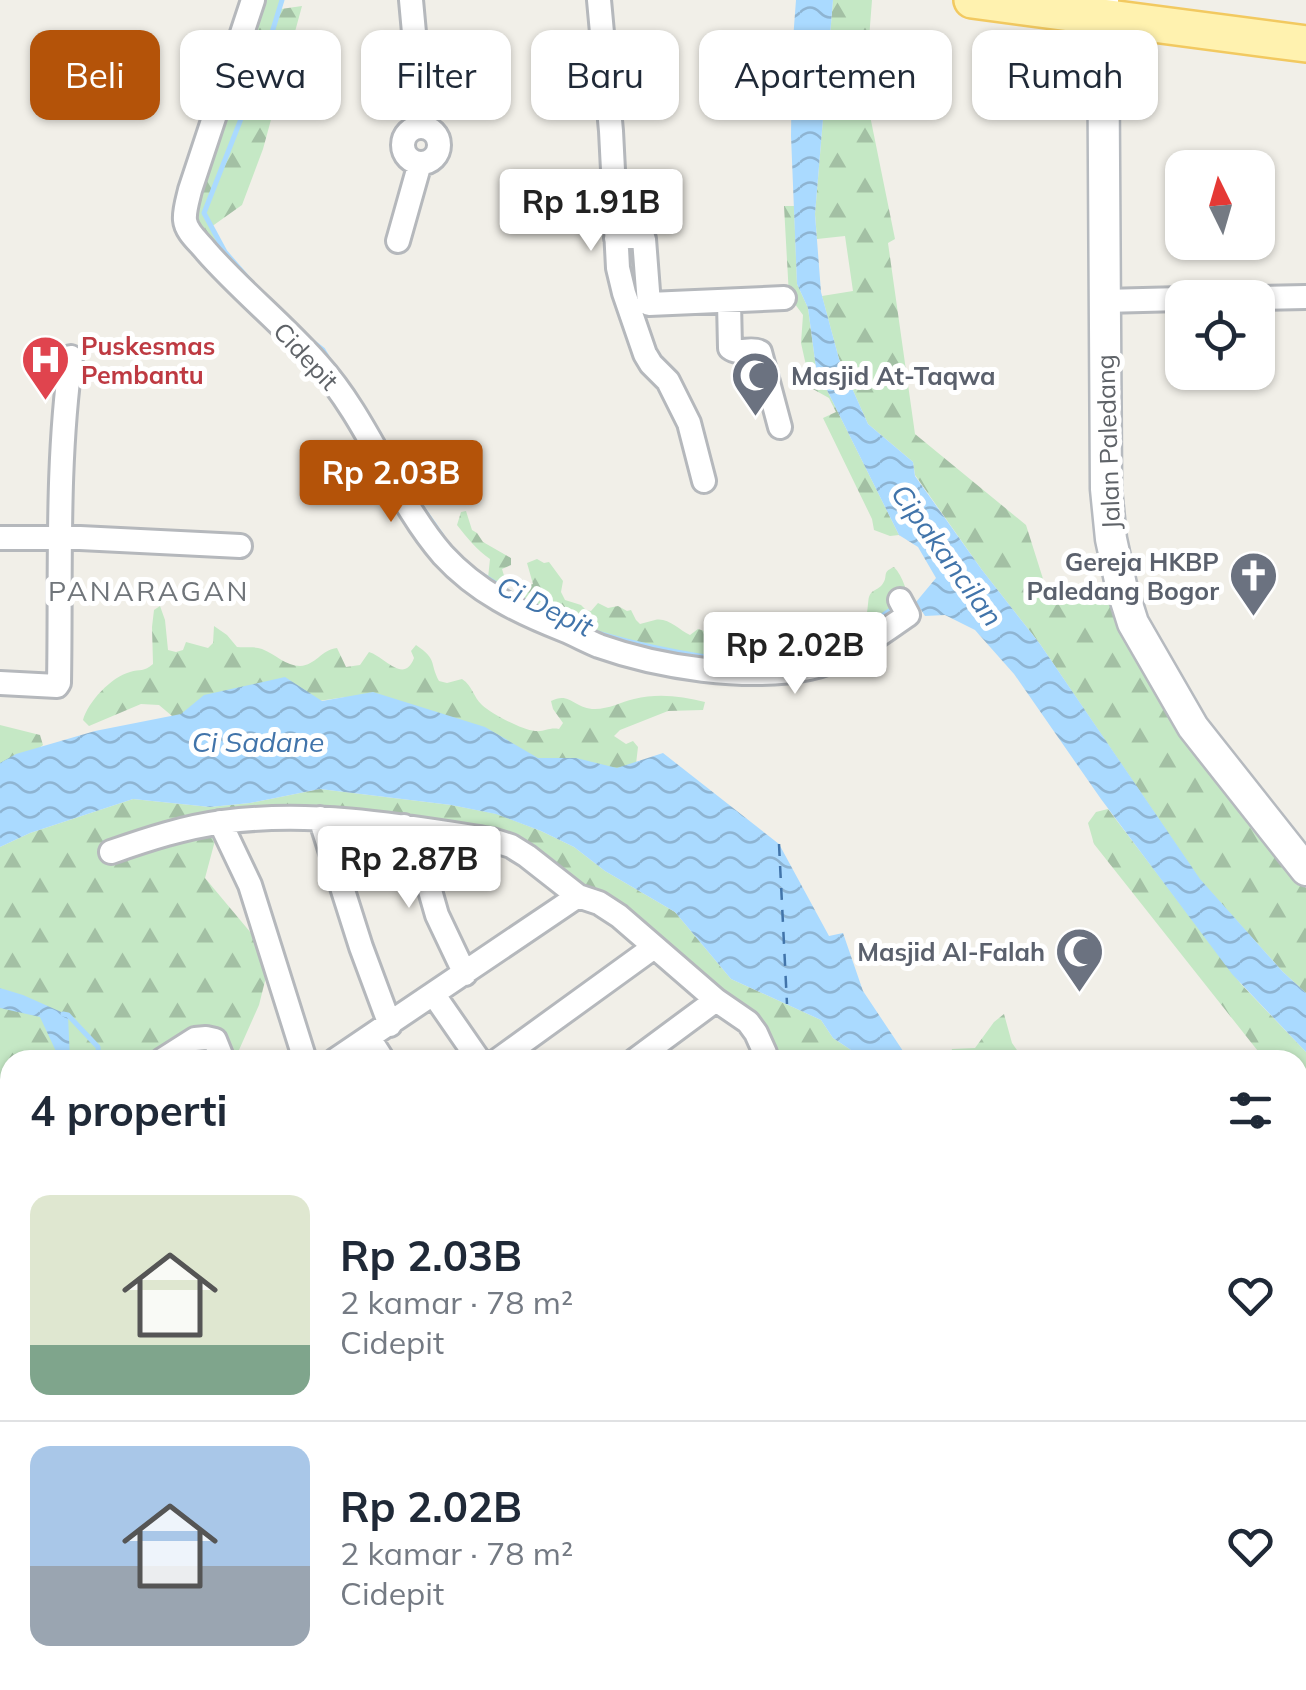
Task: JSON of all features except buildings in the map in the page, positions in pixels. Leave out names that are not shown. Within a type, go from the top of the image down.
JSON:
[{"type":"main road","points":[[972,0],[1171,10],[1306,23]]},
{"type":"main road","points":[[1171,10],[1306,44]]},
{"type":"street","name":"Cidepit","points":[[253,0],[190,190],[186,225],[233,282],[320,365],[440,551],[478,588],[536,620],[596,645],[696,670],[776,673],[811,668],[840,658],[875,638],[908,615],[903,605]]},
{"type":"street","points":[[398,241],[420,163],[434,158],[439,141],[433,131],[420,126],[411,0]]},
{"type":"street","points":[[599,0],[618,268],[645,354],[668,381],[689,423],[704,482]]},
{"type":"street","name":"Jalan Paledang","points":[[1102,8],[1106,488],[1120,584],[1133,624],[1193,727],[1306,870]]},
{"type":"street","points":[[616,238],[643,237],[650,304],[784,298]]},
{"type":"street","points":[[1275,298],[1306,297]]},
{"type":"street","points":[[1104,301],[1165,299]]},
{"type":"street","points":[[730,302],[730,348],[760,352],[780,427]]},
{"type":"street","points":[[0,683],[58,685],[60,463],[71,357]]},
{"type":"street","points":[[0,538],[240,546]]},
{"type":"street","points":[[111,852],[176,831],[266,818],[320,818],[404,826],[492,840],[527,856],[578,896],[599,902],[619,916],[716,1000],[748,1022],[764,1050]]},
{"type":"street","points":[[320,818],[360,947],[390,1025]]},
{"type":"street","points":[[220,822],[250,885],[302,1050]]},
{"type":"street","points":[[404,826],[437,915],[465,974]]},
{"type":"street","points":[[350,1050],[578,896]]},
{"type":"street","points":[[512,1050],[654,947]]},
{"type":"street","points":[[434,996],[472,1050]]},
{"type":"street","points":[[648,1050],[716,1000]]},
{"type":"street","points":[[178,1050],[195,1039],[206,1038],[215,1040],[220,1050]]},
{"type":"street","points":[[368,1038],[377,1050]]},
{"type":"green space","points":[[253,0],[282,0],[281,9],[302,6],[295,30],[245,30]]},
{"type":"green space","points":[[833,0],[872,0],[870,30],[830,30]]},
{"type":"green space","points":[[219,120],[271,120],[242,205],[211,227],[225,252],[283,318],[323,350],[449,546],[488,578],[490,559],[457,525],[461,512],[466,511],[472,530],[483,542],[511,558],[511,565],[502,569],[509,592],[517,596],[523,587],[533,584],[527,563],[537,559],[549,562],[563,581],[561,592],[565,600],[591,611],[598,603],[608,608],[618,606],[631,610],[640,624],[664,620],[690,635],[698,629],[738,645],[751,645],[755,655],[746,663],[776,661],[764,652],[765,642],[787,639],[797,631],[805,632],[808,642],[816,635],[813,648],[819,640],[835,645],[840,624],[865,621],[870,595],[894,567],[905,586],[910,607],[922,616],[895,637],[773,673],[593,645],[457,569],[336,387],[188,231]]},
{"type":"green space","points":[[823,120],[871,120],[895,239],[888,243],[915,434],[1026,525],[1050,601],[1119,597],[1138,663],[1184,738],[1250,824],[1306,888],[1306,993],[1200,880],[1040,644],[915,475],[913,462],[868,424],[839,359],[822,296],[853,291],[845,236],[817,239],[815,214]]},
{"type":"green space","points":[[784,206],[794,206],[797,284],[808,308],[816,368],[899,535],[874,530],[823,418],[836,412],[829,398],[811,388],[801,343],[803,315],[789,296]]},
{"type":"green space","points":[[160,606],[168,650],[176,652],[183,650],[186,642],[208,648],[213,643],[214,626],[237,647],[262,649],[300,666],[337,648],[346,667],[360,665],[369,652],[393,667],[405,669],[414,658],[411,651],[416,645],[430,658],[439,681],[462,679],[487,709],[535,731],[559,729],[563,723],[551,701],[557,698],[595,709],[652,696],[705,702],[703,710],[668,711],[620,730],[614,736],[626,744],[633,741],[638,747],[636,764],[590,782],[346,697],[178,721],[159,705],[141,704],[89,726],[83,720],[101,691],[115,679],[153,664],[154,610]]},
{"type":"green space","points":[[0,725],[40,735],[43,745],[0,767]]},
{"type":"green space","points":[[320,789],[451,805],[497,814],[541,831],[574,847],[605,871],[675,912],[731,979],[821,1020],[833,1038],[851,1050],[762,1050],[654,947],[492,840],[220,822],[205,878],[271,957],[259,1005],[239,1050],[0,1050],[0,847],[133,799],[210,807]]},
{"type":"green space","points":[[1108,809],[1241,984],[1304,1050],[1257,1050],[1094,844],[1088,823],[1096,812]]},
{"type":"green space","points":[[1004,1014],[1017,1050],[952,1050],[975,1048]]},
{"type":"water","points":[[796,0],[833,0],[830,30],[794,30]]},
{"type":"water","name":"Cipakancilan","points":[[791,120],[823,120],[815,214],[821,292],[839,359],[868,424],[913,462],[915,476],[1040,644],[1200,879],[1306,993],[1306,1050],[1232,974],[1101,799],[1014,674],[975,630],[945,615],[925,616],[916,602],[936,578],[918,547],[899,535],[816,368],[808,308],[797,284]]},
{"type":"water","name":"Ci Sadane","points":[[285,677],[322,701],[373,692],[485,727],[538,758],[576,758],[617,768],[663,753],[779,844],[829,936],[843,933],[863,991],[902,1050],[851,1050],[833,1038],[821,1020],[731,979],[675,912],[605,871],[574,847],[496,814],[320,789],[210,807],[133,799],[0,847],[0,763],[16,754],[95,731],[181,714],[204,695]]},
{"type":"water","points":[[0,988],[68,1015],[70,1050],[55,1050],[40,1017],[0,1008]]},
{"type":"waterway","name":"Ci Depit","points":[[252,283],[225,252],[204,213],[261,68],[282,0]]},
{"type":"waterway","name":"Ci Depit","points":[[313,342],[329,360]]},
{"type":"waterway","name":"Ci Depit","points":[[417,500],[442,536]]},
{"type":"waterway","name":"Ci Depit","points":[[478,572],[515,596],[565,619]]},
{"type":"waterway","name":"Ci Depit","points":[[835,648],[889,611],[898,610]]},
{"type":"waterway","name":"Ci Depit","points":[[594,632],[663,650],[734,661]]},
{"type":"waterway","points":[[63,1014],[98,1050]]},
{"type":"ferry route","points":[[779,844],[787,1004]]},
{"type":"place","name":"Puskesmas Pembantu","points":[[46,402]]},
{"type":"place","name":"Masjid At-Taqwa","points":[[756,418]]},
{"type":"place","name":"Gereja HKBP Paledang Bogor","points":[[1254,618]]},
{"type":"place","name":"Masjid Al-Falah","points":[[1080,994]]},
{"type":"district","name":"PANARAGAN","points":[[149,591]]}]
